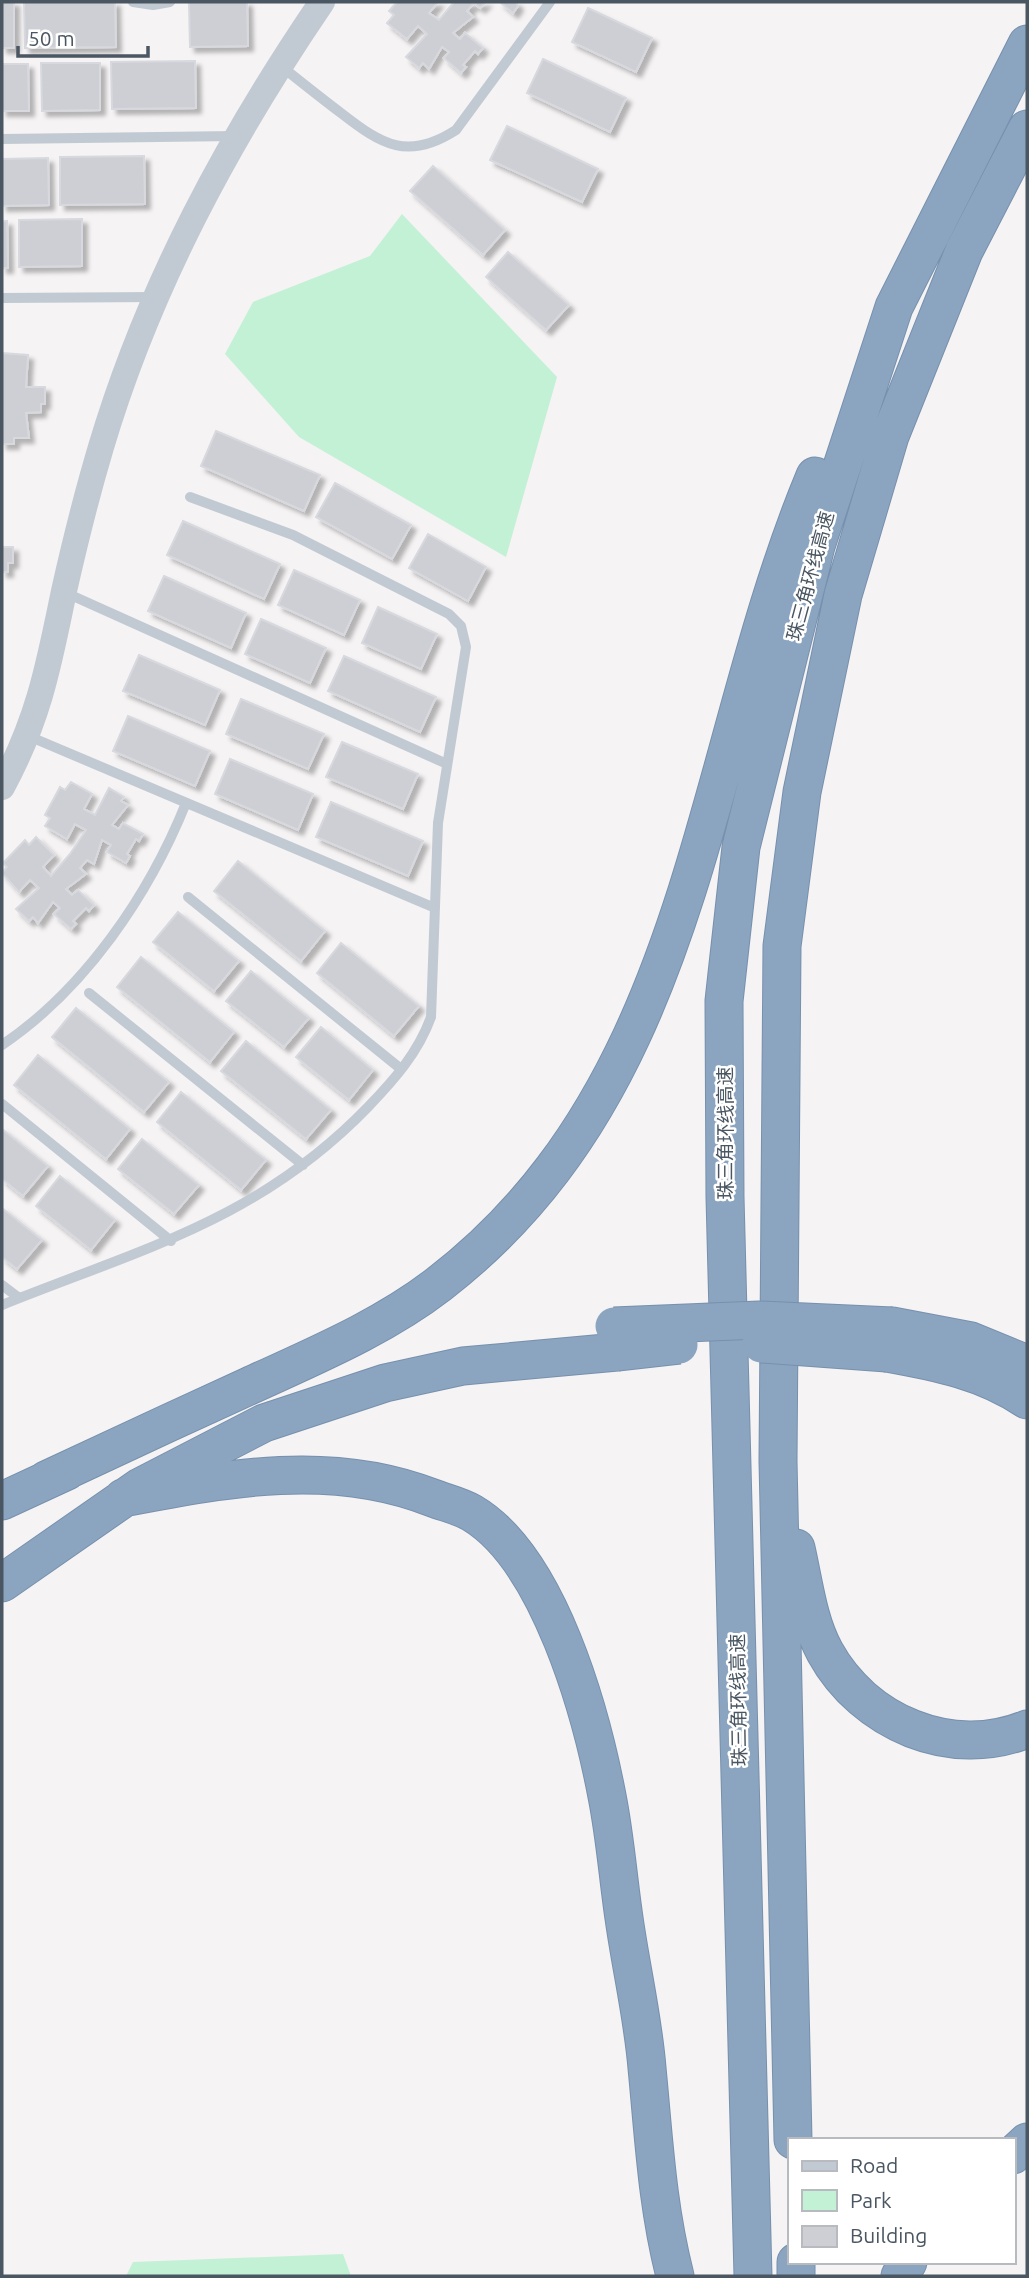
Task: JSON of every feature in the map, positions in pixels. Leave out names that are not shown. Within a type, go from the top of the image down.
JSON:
[{"type":"highway","name":"珠三角环线高速","points":[[753,2276],[725,1197],[724,1002],[741,847],[816,546],[894,307],[1027,44]]},
{"type":"highway","name":"珠三角环线高速","points":[[793,2138],[778,1461],[782,946],[802,792],[843,596],[890,436],[964,251],[1027,128]]},
{"type":"highway","points":[[2,1501],[314,1356],[392,1315],[438,1285],[487,1243],[533,1195],[573,1143],[606,1091],[657,975],[705,838],[790,537],[814,478],[894,307]]},
{"type":"highway","points":[[46,1480],[314,1381],[459,1348],[616,1339],[690,1344],[789,1344],[889,1339],[971,1341],[1027,1364]]},
{"type":"highway","points":[[2,1583],[123,1498],[264,1423],[385,1383],[463,1366],[616,1339]]},
{"type":"highway","points":[[889,1339],[1010,1388],[1027,1400]]},
{"type":"highway","points":[[778,1461],[809,1608],[825,1651],[848,1686],[876,1711],[917,1732],[958,1741],[1004,1738],[1027,1729]]},
{"type":"highway","points":[[123,1498],[206,1482],[287,1472],[353,1476],[410,1489],[472,1513],[520,1556],[554,1622],[586,1706],[608,1797],[647,2065],[657,2198],[675,2276]]},
{"type":"street","points":[[2,787],[26,735],[53,655],[64,592],[102,445],[156,297],[195,213],[236,136],[279,65],[322,2]]},
{"type":"lane","points":[[133,2],[153,5],[170,2]]},
{"type":"lane","points":[[279,65],[378,141],[398,147],[419,147],[439,142],[456,130],[550,2]]},
{"type":"lane","points":[[2,139],[236,136]]},
{"type":"lane","points":[[2,298],[156,297]]},
{"type":"lane","points":[[2,1305],[172,1241],[241,1206],[303,1165],[356,1119],[401,1069],[422,1043],[431,1017],[438,823],[466,647],[464,632],[456,619],[293,534],[190,497]]},
{"type":"lane","points":[[64,592],[447,764]]},
{"type":"lane","points":[[26,735],[435,908]]},
{"type":"lane","points":[[2,1045],[57,997],[102,948],[140,895],[186,803]]},
{"type":"lane","points":[[188,897],[401,1069]]},
{"type":"lane","points":[[89,993],[303,1165]]},
{"type":"lane","points":[[2,1104],[172,1241]]},
{"type":"lane","points":[[2,1285],[19,1298]]},
{"type":"green space","points":[[402,214],[557,377],[506,557],[299,437],[225,354],[253,302],[370,256]]},
{"type":"green space","points":[[343,2254],[351,2276],[126,2276],[133,2262]]},
{"type":"building","points":[[2,2],[14,2],[14,48],[2,48]]},
{"type":"building","points":[[24,2],[115,2],[116,47],[25,48]]},
{"type":"building","points":[[189,2],[247,2],[248,46],[190,47]]},
{"type":"building","points":[[397,2],[438,2],[429,13],[439,20],[454,2],[486,2],[480,8],[474,3],[467,11],[473,17],[453,33],[460,39],[465,33],[483,48],[478,54],[475,51],[463,65],[466,67],[461,73],[444,58],[449,52],[442,47],[429,69],[423,63],[419,68],[406,57],[427,34],[418,26],[407,39],[387,23],[394,15],[389,11]]},
{"type":"building","points":[[500,2],[516,2],[518,6],[513,13]]},
{"type":"building","points":[[588,8],[652,38],[636,72],[572,42]]},
{"type":"building","points":[[543,59],[626,98],[610,132],[527,93]]},
{"type":"building","points":[[195,61],[196,108],[112,109],[111,62]]},
{"type":"building","points":[[41,63],[100,63],[100,110],[42,111]]},
{"type":"building","points":[[2,64],[28,64],[29,111],[2,111]]},
{"type":"building","points":[[507,126],[598,169],[582,202],[490,160]]},
{"type":"building","points":[[144,156],[145,204],[60,205],[60,157]]},
{"type":"building","points":[[48,158],[49,205],[2,206],[2,159]]},
{"type":"building","points":[[433,166],[505,230],[483,255],[410,191]]},
{"type":"building","points":[[82,219],[82,266],[19,267],[19,220]]},
{"type":"building","points":[[2,221],[7,221],[8,268],[2,268]]},
{"type":"building","points":[[508,252],[569,305],[546,330],[486,277]]},
{"type":"building","points":[[2,353],[28,355],[26,387],[45,387],[45,404],[41,404],[41,412],[26,413],[29,438],[14,438],[14,444],[2,444]]},
{"type":"building","points":[[216,431],[320,475],[304,511],[201,466]]},
{"type":"building","points":[[335,483],[411,525],[392,559],[316,517]]},
{"type":"building","points":[[183,521],[280,564],[264,599],[167,555]]},
{"type":"building","points":[[428,534],[486,567],[468,601],[409,568]]},
{"type":"building","points":[[2,547],[13,547],[13,563],[8,563],[8,572],[2,572]]},
{"type":"building","points":[[294,570],[360,600],[344,635],[278,605]]},
{"type":"building","points":[[164,576],[246,613],[231,648],[148,611]]},
{"type":"building","points":[[378,607],[437,634],[421,669],[362,643]]},
{"type":"building","points":[[261,619],[326,648],[310,683],[245,654]]},
{"type":"building","points":[[139,655],[220,690],[205,725],[123,691]]},
{"type":"building","points":[[344,656],[436,697],[420,732],[328,691]]},
{"type":"building","points":[[241,699],[324,734],[308,769],[226,734]]},
{"type":"building","points":[[128,716],[210,751],[195,786],[113,751]]},
{"type":"building","points":[[342,742],[418,774],[403,809],[326,777]]},
{"type":"building","points":[[230,759],[313,794],[298,830],[215,794]]},
{"type":"building","points":[[71,782],[92,794],[84,809],[95,815],[109,788],[124,797],[121,801],[128,805],[112,825],[119,829],[123,823],[143,834],[139,841],[136,839],[127,854],[130,856],[126,863],[107,852],[111,845],[102,840],[94,864],[87,860],[80,868],[86,874],[66,889],[72,895],[78,890],[94,905],[89,911],[86,908],[73,921],[76,924],[71,929],[54,914],[60,908],[53,902],[38,923],[33,917],[29,921],[16,909],[39,888],[30,880],[19,892],[2,873],[7,867],[3,863],[25,840],[29,845],[36,837],[54,855],[43,867],[51,876],[70,854],[86,830],[75,824],[67,839],[45,826],[50,818],[45,815],[60,787],[65,790]]},
{"type":"building","points":[[331,802],[423,841],[408,876],[316,837]]},
{"type":"building","points":[[238,861],[325,931],[301,961],[214,891]]},
{"type":"building","points":[[178,912],[239,961],[214,991],[153,942]]},
{"type":"building","points":[[341,943],[419,1006],[394,1036],[317,973]]},
{"type":"building","points":[[141,957],[234,1032],[210,1062],[117,987]]},
{"type":"building","points":[[251,971],[309,1018],[284,1047],[226,1001]]},
{"type":"building","points":[[76,1008],[169,1082],[144,1112],[52,1037]]},
{"type":"building","points":[[321,1027],[373,1070],[349,1100],[296,1057]]},
{"type":"building","points":[[246,1041],[331,1110],[306,1139],[221,1071]]},
{"type":"building","points":[[38,1055],[130,1129],[106,1159],[14,1085]]},
{"type":"building","points":[[181,1092],[266,1160],[241,1190],[157,1122]]},
{"type":"building","points":[[2,1129],[48,1166],[23,1196],[2,1179]]},
{"type":"building","points":[[142,1139],[199,1185],[174,1214],[118,1169]]},
{"type":"building","points":[[60,1176],[115,1220],[91,1250],[36,1206]]},
{"type":"building","points":[[2,1208],[42,1240],[17,1269],[2,1257]]}]
